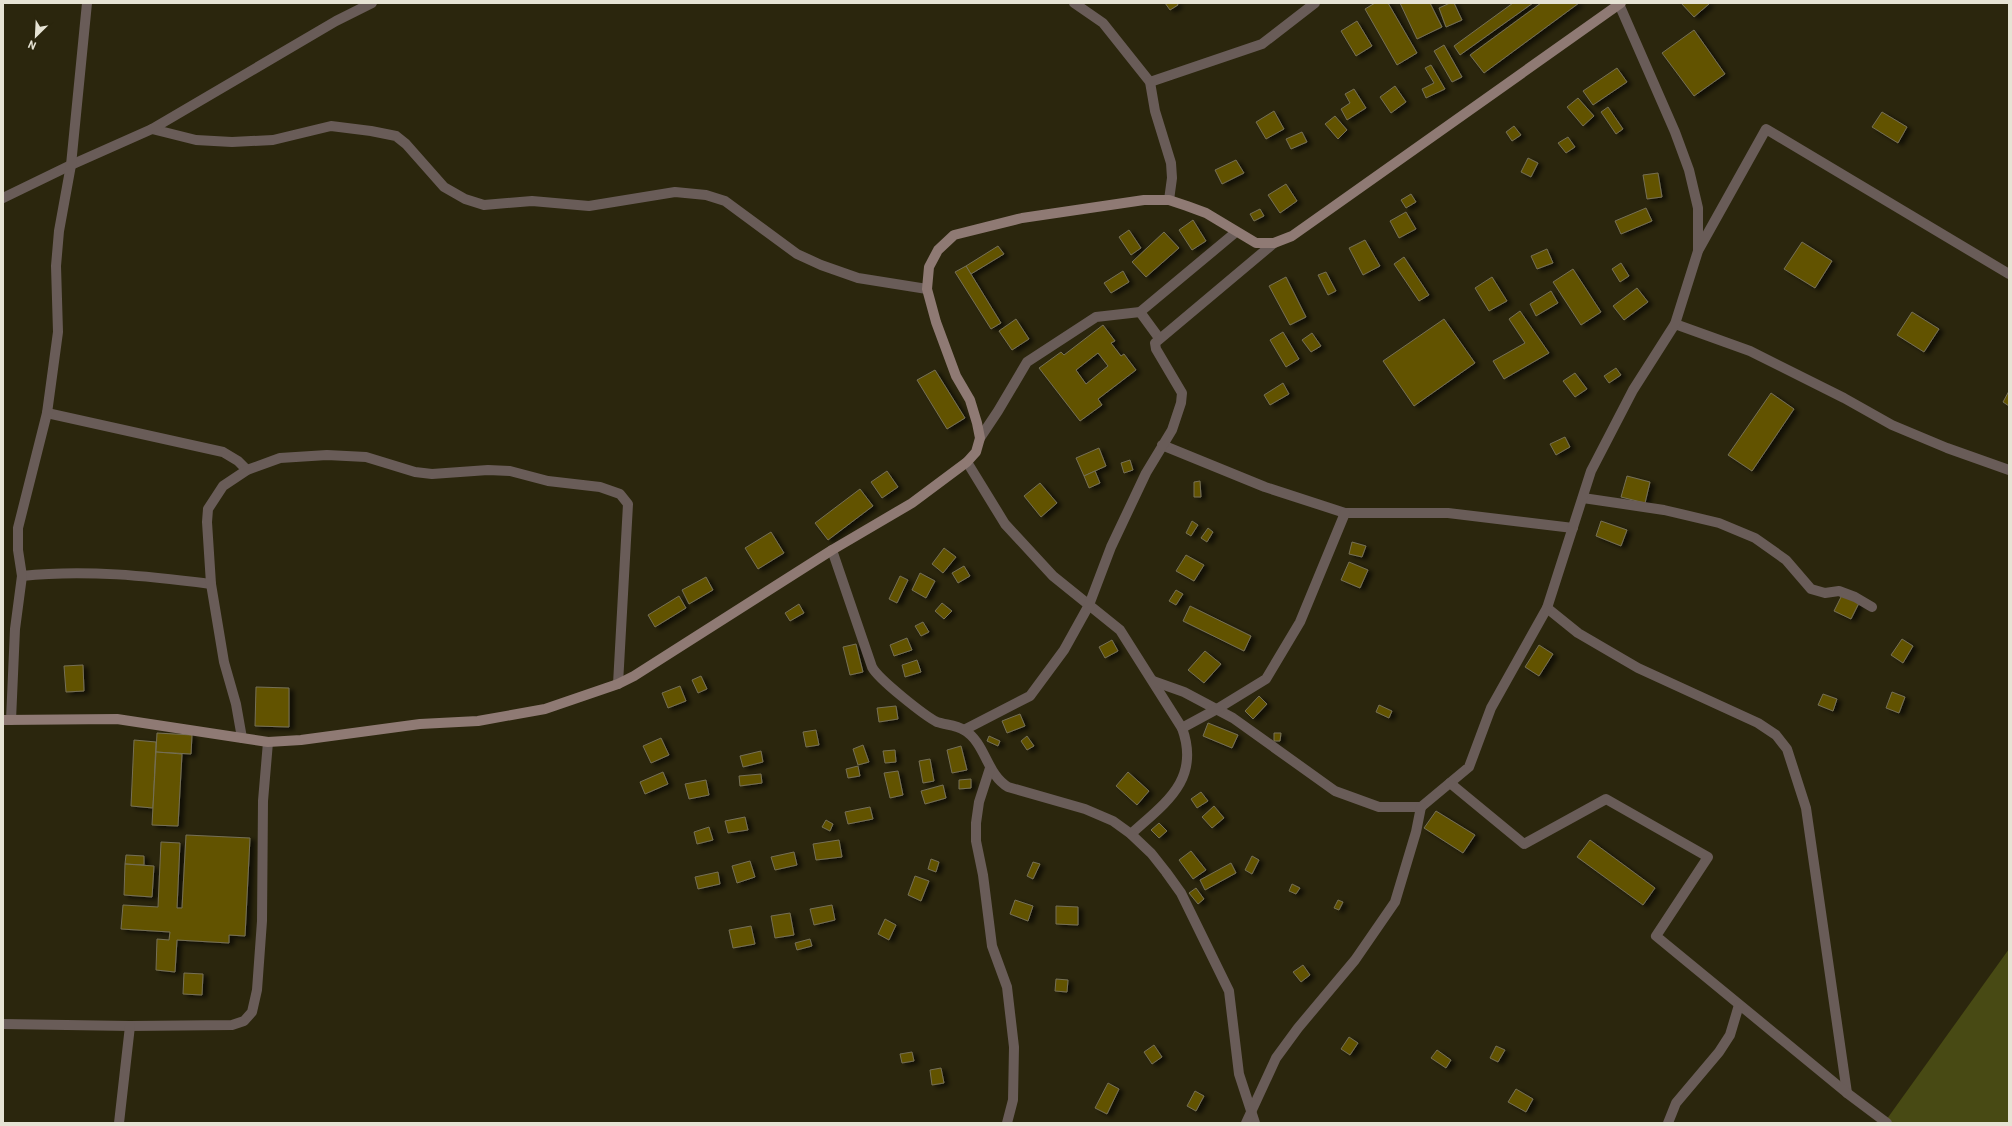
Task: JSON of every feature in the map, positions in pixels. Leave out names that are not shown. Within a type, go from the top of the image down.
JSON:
[{"type":"main road","points":[[7,720],[116,719],[268,742],[301,740],[420,724],[478,721],[545,709],[618,684],[634,676],[832,550],[912,503],[967,462],[976,452],[980,438],[977,423],[970,400],[951,363],[936,322],[927,289],[929,267],[938,250],[954,235],[1022,218],[1144,200],[1169,200],[1206,213],[1256,243],[1274,243],[1292,236],[1620,4]]},
{"type":"street","points":[[7,720],[15,629],[22,576],[18,550],[18,528],[47,413],[58,332],[56,266],[58,238],[71,165],[87,3]]},
{"type":"street","points":[[3,198],[71,165],[152,129],[336,20],[372,3]]},
{"type":"street","points":[[1074,3],[1103,23],[1150,82],[1155,111],[1171,163],[1172,178],[1169,200]]},
{"type":"street","points":[[1150,82],[1262,44],[1315,3]]},
{"type":"street","points":[[1620,4],[1675,132],[1688,170],[1698,208],[1698,251]]},
{"type":"street","points":[[152,129],[196,140],[232,142],[273,140],[331,126],[396,136],[406,144],[444,187],[465,200],[484,205],[532,202],[589,206],[675,192],[706,195],[725,201],[797,254],[821,265],[858,278],[927,289]]},
{"type":"street","points":[[1246,1123],[1276,1058],[1298,1028],[1355,960],[1395,902],[1416,832],[1421,807],[1469,767],[1491,708],[1547,608],[1591,471],[1612,430],[1675,324],[1698,251],[1766,129],[2009,274]]},
{"type":"street","points":[[980,438],[998,412],[1027,362],[1096,317],[1140,312],[1236,232]]},
{"type":"street","points":[[964,730],[1030,696],[1064,650],[1090,605],[1111,546],[1133,498],[1177,415],[1182,393],[1156,349],[1156,343],[1160,338],[1190,315],[1274,243]]},
{"type":"street","points":[[1140,312],[1160,338]]},
{"type":"street","points":[[1675,324],[1750,351],[1844,398],[1892,425],[1947,448],[2009,470]]},
{"type":"street","points":[[47,413],[223,452],[238,461],[247,470]]},
{"type":"street","points":[[1162,445],[1265,487],[1346,513],[1448,513],[1573,528]]},
{"type":"street","points":[[242,738],[236,704],[224,662],[211,584],[207,522],[208,509],[223,486],[247,470],[280,458],[327,455],[366,457],[414,472],[432,474],[488,470],[510,471],[548,482],[600,487],[620,494],[628,504],[618,684]]},
{"type":"street","points":[[967,462],[1005,524],[1053,576],[1120,630],[1182,728],[1187,742],[1188,757],[1183,778],[1176,792],[1131,834]]},
{"type":"street","points":[[1583,498],[1664,510],[1719,523],[1755,538],[1786,560],[1811,588],[1825,593],[1838,591],[1855,597],[1872,607]]},
{"type":"street","points":[[1182,728],[1217,710],[1266,679],[1300,622],[1346,513]]},
{"type":"street","points":[[832,550],[875,673],[936,722],[964,730],[980,746],[990,768],[999,781],[1008,787],[1085,809],[1113,821],[1131,834],[1151,853],[1181,893],[1226,986],[1233,1019],[1239,1074],[1255,1123]]},
{"type":"street","points":[[22,576],[56,572],[143,576],[211,584]]},
{"type":"street","points":[[1547,608],[1578,634],[1638,668],[1758,723],[1776,735],[1787,749],[1806,808],[1846,1094]]},
{"type":"street","points":[[1153,681],[1184,692],[1234,718],[1335,791],[1379,807],[1421,807]]},
{"type":"street","points":[[3,1024],[130,1026],[232,1024],[244,1021],[252,1012],[257,990],[262,920],[263,802],[268,742]]},
{"type":"street","points":[[990,768],[979,802],[976,823],[976,841],[983,875],[992,946],[1007,986],[1014,1047],[1012,1100],[1008,1123]]},
{"type":"street","points":[[1450,783],[1524,844],[1606,800],[1708,857],[1656,936],[1846,1094],[1887,1123]]},
{"type":"street","points":[[1668,1123],[1676,1103],[1719,1052],[1730,1035],[1739,1005]]},
{"type":"street","points":[[119,1123],[130,1026]]},
{"type":"shaded area","points":[[2009,949],[2009,1123],[1884,1123]]},
{"type":"building","points":[[1165,3],[1177,3],[1178,5],[1170,10]]},
{"type":"building","points":[[1375,3],[1388,3],[1417,53],[1397,65],[1365,9]]},
{"type":"building","points":[[1400,3],[1430,3],[1442,27],[1417,39]]},
{"type":"building","points":[[1450,3],[1454,3],[1462,20],[1446,27],[1439,8]]},
{"type":"building","points":[[1513,3],[1533,3],[1460,55],[1454,46]]},
{"type":"building","points":[[1541,3],[1579,3],[1484,73],[1470,55]]},
{"type":"building","points":[[1681,3],[1709,3],[1709,4],[1694,17]]},
{"type":"building","points":[[1357,21],[1372,46],[1356,56],[1341,31]]},
{"type":"building","points":[[1694,30],[1725,74],[1694,96],[1662,53]]},
{"type":"building","points":[[1444,45],[1462,77],[1452,82],[1434,51]]},
{"type":"building","points":[[1431,65],[1445,89],[1426,98],[1422,89],[1434,83],[1425,68]]},
{"type":"building","points":[[1617,68],[1627,82],[1593,105],[1583,91]]},
{"type":"building","points":[[1395,86],[1406,102],[1391,113],[1380,97]]},
{"type":"building","points":[[1354,89],[1366,108],[1347,120],[1341,109],[1350,103],[1345,94]]},
{"type":"building","points":[[1578,98],[1594,116],[1583,126],[1567,107]]},
{"type":"building","points":[[1608,107],[1623,129],[1616,134],[1601,112]]},
{"type":"building","points":[[1274,111],[1284,129],[1266,139],[1256,122]]},
{"type":"building","points":[[1882,112],[1907,127],[1898,143],[1872,127]]},
{"type":"building","points":[[1335,116],[1347,130],[1338,139],[1325,124]]},
{"type":"building","points":[[1514,126],[1521,135],[1512,141],[1506,132]]},
{"type":"building","points":[[1302,132],[1307,142],[1291,149],[1286,139]]},
{"type":"building","points":[[1568,137],[1575,147],[1566,153],[1558,143]]},
{"type":"building","points":[[1528,158],[1538,163],[1531,177],[1521,172]]},
{"type":"building","points":[[1236,160],[1244,173],[1222,184],[1215,170]]},
{"type":"building","points":[[1658,173],[1662,197],[1647,199],[1643,175]]},
{"type":"building","points":[[1286,184],[1297,201],[1280,213],[1268,195]]},
{"type":"building","points":[[1411,194],[1416,202],[1406,208],[1401,200]]},
{"type":"building","points":[[1646,208],[1652,221],[1621,234],[1615,221]]},
{"type":"building","points":[[1260,209],[1264,216],[1254,221],[1250,214]]},
{"type":"building","points":[[1406,212],[1416,229],[1399,238],[1390,221]]},
{"type":"building","points":[[1193,220],[1206,241],[1192,250],[1179,230]]},
{"type":"building","points":[[1129,230],[1141,248],[1131,255],[1119,237]]},
{"type":"building","points":[[1164,232],[1179,248],[1146,277],[1132,262]]},
{"type":"building","points":[[1365,240],[1380,266],[1363,275],[1349,248]]},
{"type":"building","points":[[1802,242],[1832,261],[1815,288],[1784,269]]},
{"type":"building","points":[[998,246],[1004,254],[971,274],[966,266]]},
{"type":"building","points":[[1547,249],[1553,263],[1537,269],[1531,256]]},
{"type":"building","points":[[1404,257],[1429,295],[1419,301],[1394,264]]},
{"type":"building","points":[[1621,263],[1629,276],[1620,282],[1612,269]]},
{"type":"building","points":[[966,266],[1001,323],[991,329],[955,272]]},
{"type":"building","points":[[1573,269],[1601,312],[1581,325],[1553,282]]},
{"type":"building","points":[[1123,271],[1129,282],[1111,293],[1104,283]]},
{"type":"building","points":[[1326,272],[1336,291],[1328,295],[1318,275]]},
{"type":"building","points":[[1286,277],[1306,317],[1290,325],[1269,286]]},
{"type":"building","points":[[1492,277],[1507,301],[1489,311],[1475,288]]},
{"type":"building","points":[[1637,288],[1648,302],[1624,320],[1613,306]]},
{"type":"building","points":[[1551,291],[1558,303],[1536,316],[1530,304]]},
{"type":"building","points":[[1520,311],[1549,353],[1504,379],[1493,361],[1525,343],[1509,319]]},
{"type":"building","points":[[1912,312],[1939,329],[1924,352],[1897,335]]},
{"type":"building","points":[[1016,319],[1029,339],[1012,350],[999,331]]},
{"type":"building","points":[[1444,319],[1475,363],[1414,406],[1383,361]]},
{"type":"building","points":[[1103,325],[1115,341],[1111,343],[1121,356],[1124,354],[1136,370],[1098,399],[1102,405],[1080,421],[1039,368],[1061,352],[1064,355]],"holes":[[[1098,353],[1108,366],[1086,384],[1076,370]]]},
{"type":"building","points":[[1283,332],[1299,359],[1286,367],[1270,340]]},
{"type":"building","points":[[1312,333],[1321,346],[1311,352],[1302,340]]},
{"type":"building","points":[[1616,368],[1621,375],[1609,383],[1604,376]]},
{"type":"building","points":[[935,370],[965,418],[947,429],[917,380]]},
{"type":"building","points":[[1575,373],[1587,389],[1575,397],[1563,381]]},
{"type":"building","points":[[1283,383],[1289,394],[1270,405],[1264,395]]},
{"type":"building","points":[[2009,391],[2009,406],[2003,402]]},
{"type":"building","points":[[1771,393],[1794,409],[1752,471],[1728,455]]},
{"type":"building","points":[[1565,437],[1570,447],[1556,455],[1550,444]]},
{"type":"building","points":[[1099,448],[1106,466],[1084,476],[1076,458]]},
{"type":"building","points":[[1130,460],[1133,470],[1124,473],[1121,463]]},
{"type":"building","points":[[887,471],[898,487],[882,498],[871,482]]},
{"type":"building","points":[[1095,471],[1100,483],[1089,488],[1084,476]]},
{"type":"building","points":[[1627,476],[1650,482],[1645,503],[1621,497]]},
{"type":"building","points":[[1200,481],[1201,497],[1194,497],[1194,482]]},
{"type":"building","points":[[1040,483],[1057,503],[1041,517],[1024,496]]},
{"type":"building","points":[[860,489],[873,506],[828,540],[815,523]]},
{"type":"building","points":[[1192,521],[1198,525],[1191,536],[1186,533]]},
{"type":"building","points":[[1601,521],[1627,530],[1621,546],[1596,536]]},
{"type":"building","points":[[1208,528],[1213,532],[1207,542],[1201,538]]},
{"type":"building","points":[[771,532],[784,553],[758,569],[745,548]]},
{"type":"building","points":[[1352,542],[1366,546],[1362,557],[1349,554]]},
{"type":"building","points":[[944,548],[956,557],[943,573],[932,564]]},
{"type":"building","points":[[1186,555],[1204,565],[1194,581],[1176,571]]},
{"type":"building","points":[[1349,562],[1368,570],[1360,588],[1341,580]]},
{"type":"building","points":[[964,566],[970,576],[958,583],[952,573]]},
{"type":"building","points":[[920,573],[935,581],[926,598],[912,590]]},
{"type":"building","points":[[900,576],[908,580],[897,603],[889,599]]},
{"type":"building","points":[[706,577],[713,590],[689,604],[682,590]]},
{"type":"building","points":[[1176,590],[1183,594],[1176,605],[1169,601]]},
{"type":"building","points":[[1842,595],[1859,603],[1851,619],[1834,611]]},
{"type":"building","points":[[679,596],[686,608],[655,627],[648,615]]},
{"type":"building","points":[[942,603],[952,611],[944,619],[935,611]]},
{"type":"building","points":[[799,604],[804,613],[790,621],[785,613]]},
{"type":"building","points":[[1190,606],[1251,636],[1244,651],[1183,621]]},
{"type":"building","points":[[923,622],[929,632],[921,636],[915,626]]},
{"type":"building","points":[[907,638],[912,650],[894,656],[890,645]]},
{"type":"building","points":[[1902,639],[1913,646],[1903,663],[1891,655]]},
{"type":"building","points":[[1112,640],[1118,651],[1105,658],[1099,647]]},
{"type":"building","points":[[856,644],[863,672],[850,675],[843,647]]},
{"type":"building","points":[[1539,645],[1553,654],[1539,676],[1525,667]]},
{"type":"building","points":[[1205,651],[1221,664],[1204,683],[1188,670]]},
{"type":"building","points":[[917,660],[921,672],[905,677],[902,665]]},
{"type":"building","points":[[83,665],[84,691],[66,692],[64,666]]},
{"type":"building","points":[[701,676],[707,689],[698,693],[692,680]]},
{"type":"building","points":[[680,686],[686,701],[668,708],[662,693]]},
{"type":"building","points":[[256,687],[289,688],[289,727],[255,726]]},
{"type":"building","points":[[1892,692],[1905,697],[1899,713],[1886,708]]},
{"type":"building","points":[[1823,694],[1837,699],[1833,711],[1818,705]]},
{"type":"building","points":[[1259,696],[1267,704],[1253,719],[1245,711]]},
{"type":"building","points":[[1379,705],[1392,711],[1389,718],[1376,712]]},
{"type":"building","points":[[896,706],[898,719],[879,722],[877,708]]},
{"type":"building","points":[[1020,714],[1025,726],[1007,733],[1002,721]]},
{"type":"building","points":[[1208,723],[1238,735],[1232,748],[1203,736]]},
{"type":"building","points":[[816,730],[819,745],[806,747],[803,732]]},
{"type":"building","points":[[157,733],[192,735],[191,754],[156,752]]},
{"type":"building","points":[[1274,733],[1281,733],[1280,741],[1274,741]]},
{"type":"building","points":[[989,736],[1000,741],[998,746],[987,741]]},
{"type":"building","points":[[1027,736],[1034,746],[1027,750],[1021,741]]},
{"type":"building","points":[[661,738],[669,755],[651,763],[643,746]]},
{"type":"building","points":[[134,740],[156,742],[153,808],[131,806]]},
{"type":"building","points":[[863,745],[869,762],[858,765],[853,749]]},
{"type":"building","points":[[961,746],[967,770],[952,773],[947,750]]},
{"type":"building","points":[[895,750],[896,762],[885,763],[883,751]]},
{"type":"building","points":[[761,751],[763,762],[743,767],[740,756]]},
{"type":"building","points":[[156,752],[182,754],[178,826],[152,825]]},
{"type":"building","points":[[930,759],[934,781],[923,783],[919,761]]},
{"type":"building","points":[[858,766],[860,776],[848,778],[846,769]]},
{"type":"building","points":[[898,771],[903,795],[890,798],[884,773]]},
{"type":"building","points":[[663,772],[668,784],[645,794],[640,782]]},
{"type":"building","points":[[1128,772],[1149,791],[1137,805],[1116,786]]},
{"type":"building","points":[[761,774],[762,783],[740,786],[739,776]]},
{"type":"building","points":[[971,779],[971,788],[959,789],[959,780]]},
{"type":"building","points":[[706,780],[709,795],[689,799],[685,784]]},
{"type":"building","points":[[943,785],[946,798],[925,804],[921,791]]},
{"type":"building","points":[[1201,792],[1208,801],[1197,808],[1191,799]]},
{"type":"building","points":[[1214,806],[1224,818],[1212,828],[1202,817]]},
{"type":"building","points":[[870,807],[873,819],[848,824],[845,812]]},
{"type":"building","points":[[1436,811],[1475,835],[1463,853],[1424,828]]},
{"type":"building","points":[[745,817],[748,830],[728,833],[725,821]]},
{"type":"building","points":[[826,820],[833,824],[830,831],[822,827]]},
{"type":"building","points":[[1159,823],[1167,831],[1159,838],[1151,830]]},
{"type":"building","points":[[709,827],[713,840],[697,844],[694,832]]},
{"type":"building","points":[[186,835],[250,838],[245,936],[229,935],[229,943],[177,940],[175,972],[156,970],[157,939],[169,940],[170,932],[121,929],[123,905],[158,907],[161,842],[180,843],[177,908],[182,908]]},
{"type":"building","points":[[839,840],[842,857],[816,860],[813,844]]},
{"type":"building","points":[[1590,840],[1655,888],[1643,905],[1577,857]]},
{"type":"building","points":[[1191,851],[1206,870],[1193,879],[1179,860]]},
{"type":"building","points":[[794,852],[797,865],[775,870],[771,857]]},
{"type":"building","points":[[126,855],[144,856],[144,865],[125,864]]},
{"type":"building","points":[[1252,856],[1259,860],[1252,874],[1245,870]]},
{"type":"building","points":[[931,859],[939,862],[936,872],[928,869]]},
{"type":"building","points":[[750,861],[755,877],[737,883],[732,866]]},
{"type":"building","points":[[1033,862],[1040,864],[1033,879],[1027,876]]},
{"type":"building","points":[[1231,863],[1236,873],[1205,890],[1200,880]]},
{"type":"building","points":[[125,864],[154,866],[152,897],[124,895]]},
{"type":"building","points":[[718,872],[720,884],[698,889],[695,877]]},
{"type":"building","points":[[915,876],[929,881],[921,901],[908,895]]},
{"type":"building","points":[[1292,884],[1300,888],[1296,894],[1289,891]]},
{"type":"building","points":[[1196,888],[1204,899],[1198,904],[1189,893]]},
{"type":"building","points":[[1015,900],[1033,906],[1028,921],[1010,914]]},
{"type":"building","points":[[1338,900],[1343,902],[1339,910],[1334,908]]},
{"type":"building","points":[[832,905],[835,920],[814,925],[810,909]]},
{"type":"building","points":[[1056,906],[1078,907],[1078,925],[1056,924]]},
{"type":"building","points":[[790,913],[794,935],[775,938],[771,916]]},
{"type":"building","points":[[885,919],[896,925],[889,940],[878,934]]},
{"type":"building","points":[[751,926],[755,944],[733,948],[729,930]]},
{"type":"building","points":[[810,939],[812,946],[797,950],[795,943]]},
{"type":"building","points":[[1303,965],[1310,975],[1301,982],[1293,972]]},
{"type":"building","points":[[184,973],[203,974],[202,995],[183,994]]},
{"type":"building","points":[[1056,979],[1068,980],[1067,992],[1055,991]]},
{"type":"building","points":[[1349,1037],[1358,1043],[1350,1055],[1341,1049]]},
{"type":"building","points":[[1154,1045],[1162,1057],[1152,1064],[1144,1052]]},
{"type":"building","points":[[1496,1046],[1505,1050],[1498,1062],[1490,1058]]},
{"type":"building","points":[[1437,1050],[1451,1060],[1446,1068],[1431,1058]]},
{"type":"building","points":[[912,1052],[914,1061],[902,1063],[900,1054]]},
{"type":"building","points":[[941,1068],[944,1083],[932,1085],[930,1070]]},
{"type":"building","points":[[1108,1083],[1119,1089],[1107,1114],[1095,1108]]},
{"type":"building","points":[[1516,1089],[1533,1099],[1526,1112],[1508,1102]]},
{"type":"building","points":[[1195,1091],[1204,1096],[1196,1111],[1187,1106]]}]
